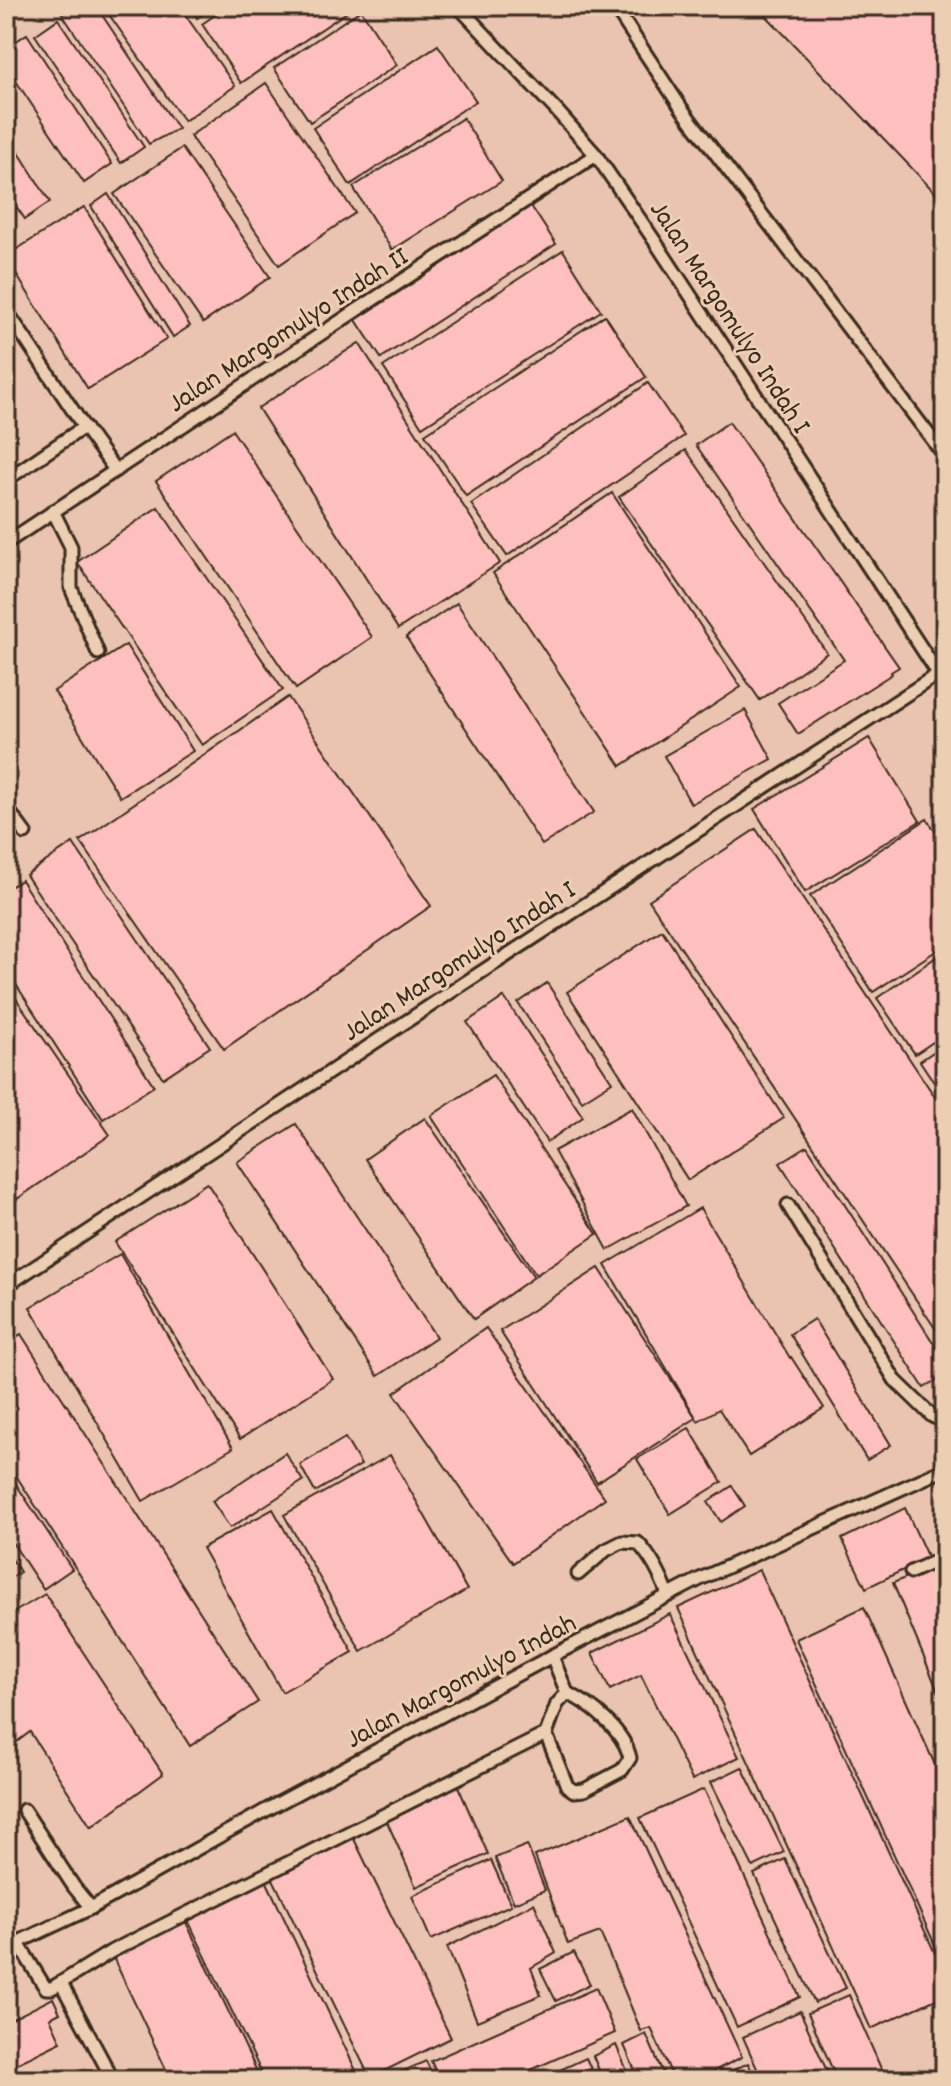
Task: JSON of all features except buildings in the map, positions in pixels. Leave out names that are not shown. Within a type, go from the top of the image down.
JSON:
[{"type":"lane","name":"Jalan Margomulyo Indah I","points":[[6,1286],[460,986],[942,679],[596,155],[458,6]]},
{"type":"lane","points":[[614,6],[682,109],[945,456]]},
{"type":"lane","name":"Jalan Margomulyo Indah II","points":[[6,543],[596,155]]},
{"type":"lane","points":[[6,310],[115,470]]},
{"type":"lane","points":[[6,480],[84,427]]},
{"type":"lane","points":[[53,511],[71,547],[71,588],[98,653]]},
{"type":"lane","points":[[6,807],[25,833]]},
{"type":"lane","points":[[788,1205],[895,1380],[932,1416],[945,1422]]},
{"type":"lane","name":"Jalan Margomulyo Indah","points":[[6,1948],[91,1908],[277,1804],[668,1595],[945,1469]]},
{"type":"lane","points":[[578,1574],[606,1550],[622,1542],[638,1543],[649,1554],[668,1595]]},
{"type":"lane","points":[[911,1572],[945,1557]]},
{"type":"lane","points":[[552,1656],[567,1693],[583,1700],[612,1728],[628,1750],[630,1758],[622,1770],[584,1790],[574,1791],[567,1786],[546,1734],[557,1704],[567,1693]]},
{"type":"lane","points":[[18,1943],[46,1988],[52,1988],[112,1951],[546,1734]]},
{"type":"lane","points":[[24,1810],[91,1908]]},
{"type":"lane","points":[[61,1983],[113,2080]]},
{"type":"shaded area","points":[[6,6],[945,6],[945,2080],[6,2080]]}]
